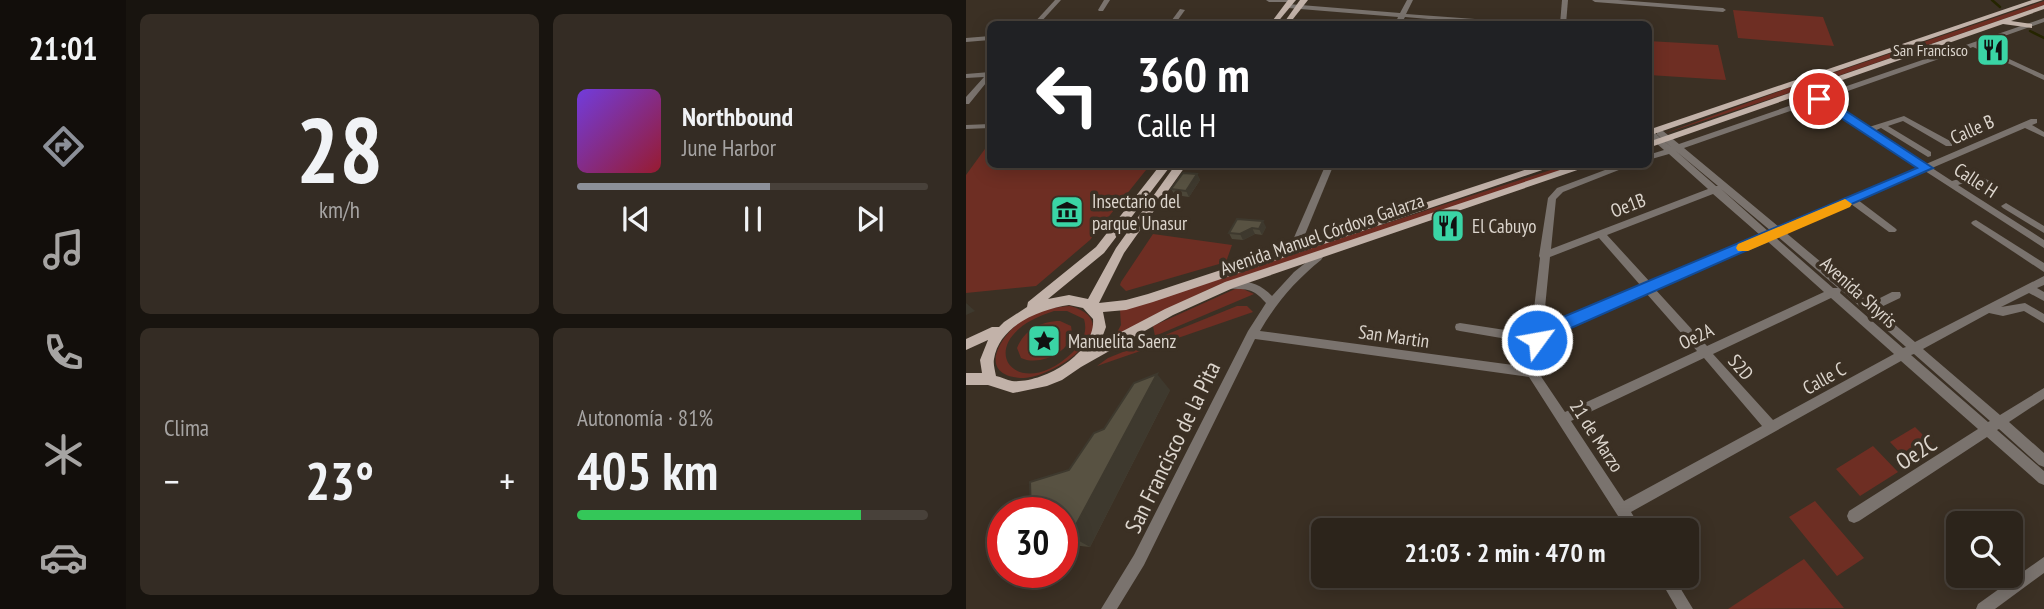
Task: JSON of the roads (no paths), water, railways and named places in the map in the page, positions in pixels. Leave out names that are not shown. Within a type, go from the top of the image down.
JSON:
[{"type":"main road","points":[[1275,21],[1291,2]]},
{"type":"main road","points":[[1288,21],[1302,3]]},
{"type":"main road","points":[[1655,137],[1809,78],[1995,13],[2042,7]]},
{"type":"main road","points":[[1655,137],[1884,64],[2042,7]]},
{"type":"main road","points":[[2004,22],[2029,26]]},
{"type":"main road","points":[[1809,78],[1821,85]]},
{"type":"main road","points":[[966,345],[999,330],[1073,275],[1100,250],[1164,168]]},
{"type":"main road","points":[[1092,308],[1103,276],[1114,258],[1179,168]]},
{"type":"main road","name":"Avenida Manuel Córdova Galarza","points":[[1092,308],[1126,305],[1149,299],[1543,168]]},
{"type":"main road","name":"Avenida Manuel Córdova Galarza","points":[[1076,363],[1169,312],[1229,285],[1578,168]]},
{"type":"main road","points":[[966,379],[990,379],[1004,386],[1024,386],[1057,375],[1076,363],[1095,342],[1099,332],[1098,314],[1077,301],[1060,300],[1022,313]]},
{"type":"main road","points":[[990,379],[983,369],[983,357],[988,343],[999,330]]},
{"type":"street","points":[[1039,21],[1058,0]]},
{"type":"street","points":[[1101,10],[1108,0]]},
{"type":"street","points":[[1269,0],[1475,21]]},
{"type":"street","points":[[1398,0],[1410,1],[1400,21]]},
{"type":"street","points":[[1563,21],[1565,0]]},
{"type":"street","points":[[1595,0],[1723,10]]},
{"type":"street","points":[[1174,21],[1181,10]]},
{"type":"street","points":[[1652,157],[2044,20]]},
{"type":"street","points":[[1970,34],[1985,41]]},
{"type":"street","points":[[966,40],[987,38]]},
{"type":"street","points":[[1974,45],[2044,78]]},
{"type":"street","points":[[1884,64],[1898,71]]},
{"type":"street","points":[[966,76],[987,74]]},
{"type":"street","points":[[966,102],[987,78]]},
{"type":"street","name":"Calle H","points":[[1819,99],[2044,244]]},
{"type":"street","points":[[1868,130],[1904,118],[1948,144]]},
{"type":"street","name":"Calle B","points":[[1538,337],[2030,123],[2044,135]]},
{"type":"street","points":[[1881,125],[1928,154]]},
{"type":"street","points":[[966,127],[987,126]]},
{"type":"street","name":"Avenida Shyris","points":[[1655,137],[1720,188],[1909,351],[1994,427],[2044,479]]},
{"type":"street","points":[[1294,249],[1328,168]]},
{"type":"street","points":[[1532,373],[1552,198],[1556,192],[1619,168]]},
{"type":"street","points":[[1951,184],[1974,177],[1994,186]]},
{"type":"street","name":"Oe1B","points":[[1544,256],[1720,188]]},
{"type":"street","points":[[1852,200],[1892,230]]},
{"type":"street","points":[[2006,206],[2044,230]]},
{"type":"street","points":[[1976,223],[2044,268]]},
{"type":"street","name":"S2D","points":[[1601,234],[1771,427]]},
{"type":"street","name":"San Francisco de la Pita","points":[[1108,609],[1139,560],[1252,334],[1271,302],[1291,278],[1318,257]]},
{"type":"street","name":"Calle C","points":[[1622,510],[1909,351],[2044,280]]},
{"type":"street","points":[[1229,285],[1249,284],[1259,288],[1271,302]]},
{"type":"street","points":[[2029,288],[2044,298]]},
{"type":"street","name":"Avenida Shyris","points":[[1839,290],[1869,308],[1909,351]]},
{"type":"street","name":"Oe2A","points":[[1563,419],[1839,290]]},
{"type":"street","points":[[1869,308],[1896,295]]},
{"type":"street","points":[[1988,309],[2003,312],[2025,307],[2044,319]]},
{"type":"street","points":[[1460,327],[1538,337]]},
{"type":"street","name":"San Martin","points":[[1252,334],[1532,373]]},
{"type":"street","name":"21 de Marzo","points":[[1532,373],[1627,518]]},
{"type":"street","name":"Oe2C","points":[[1854,516],[2044,393]]},
{"type":"street","name":"Avenida Shyris","points":[[1994,427],[2044,461]]},
{"type":"street","points":[[1983,609],[2044,564]]},
{"type":"street","points":[[1673,588],[1686,609]]},
{"type":"waterway","points":[[1992,0],[2000,7]]},
{"type":"waterway","points":[[2030,31],[2044,38]]},
{"type":"place","name":"San Francisco","points":[[1993,50]]},
{"type":"place","name":"Insectario del parque Unasur","points":[[1067,212]]},
{"type":"place","name":"El Cabuyo","points":[[1448,226]]},
{"type":"place","name":"Manuelita Saenz","points":[[1044,341]]}]
